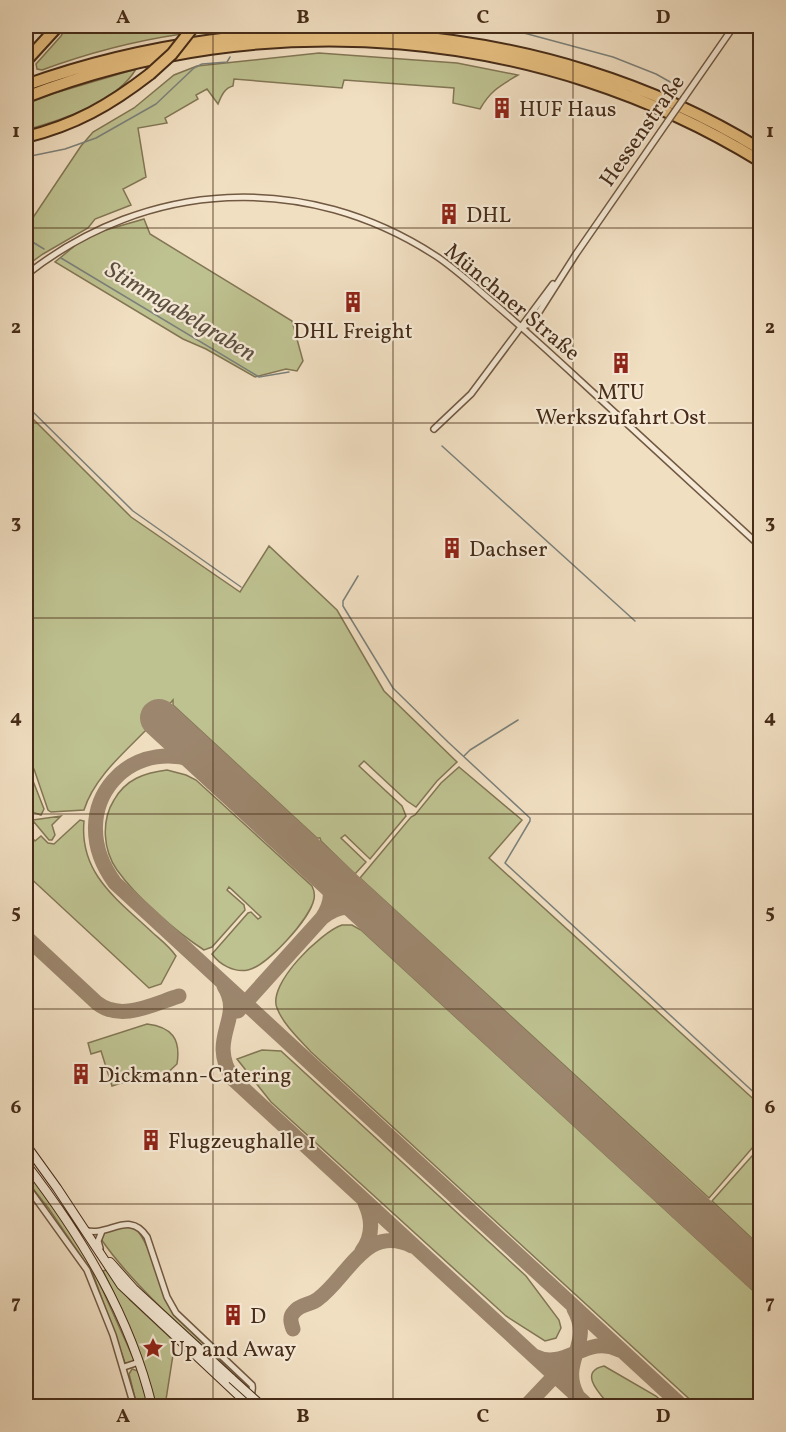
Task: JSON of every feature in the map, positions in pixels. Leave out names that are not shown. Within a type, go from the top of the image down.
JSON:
[{"type":"highway","points":[[26,61],[58,26]]},
{"type":"highway","points":[[26,137],[69,124],[92,114],[150,74],[172,54],[194,26]]},
{"type":"highway","points":[[26,85],[82,65],[132,51],[237,33],[350,28],[410,32],[533,53],[618,80],[706,118],[760,149]]},
{"type":"highway","points":[[26,97],[135,62],[239,44],[322,39],[410,44],[450,48],[505,58],[614,90],[701,128],[760,161]]},
{"type":"main road","points":[[26,1145],[131,1297],[246,1405]]},
{"type":"main road","points":[[26,1164],[96,1266],[123,1321],[139,1362],[152,1407]]},
{"type":"main road","points":[[93,1244],[122,1277],[262,1407]]},
{"type":"street","name":"Hessenstraße","points":[[434,429],[471,393],[576,254],[734,26]]},
{"type":"street","name":"Münchner Straße","points":[[26,275],[61,249],[93,231],[148,210],[184,202],[239,197],[276,199],[308,204],[369,222],[406,239],[453,268],[521,327],[760,546]]},
{"type":"street","points":[[26,1185],[87,1270],[105,1311],[124,1367],[134,1407]]},
{"type":"street","points":[[84,1230],[102,1231],[127,1224],[138,1227],[144,1233],[168,1299],[176,1313],[252,1385],[253,1391],[246,1405]]},
{"type":"street","points":[[102,1231],[98,1241],[104,1254]]},
{"type":"street","points":[[124,1367],[139,1362]]},
{"type":"green space","points":[[67,26],[189,26],[182,34],[129,44],[42,70],[37,69],[36,64]]},
{"type":"green space","points":[[319,53],[457,63],[518,75],[492,93],[480,109],[453,103],[454,88],[344,80],[342,88],[234,79],[233,86],[225,91],[218,104],[207,89],[196,95],[198,99],[165,118],[167,123],[138,128],[146,177],[123,189],[131,205],[95,219],[88,228],[26,266],[26,228],[81,146],[93,132],[134,108],[174,75],[197,66]]},
{"type":"green space","points":[[136,69],[127,81],[102,101],[56,121],[26,130],[26,104]]},
{"type":"green space","points":[[144,219],[150,234],[292,321],[303,361],[297,371],[286,369],[255,377],[206,349],[183,339],[55,262],[77,244],[99,232]]},
{"type":"green space","points":[[26,412],[131,517],[240,592],[269,546],[337,610],[384,691],[457,762],[437,781],[416,807],[364,761],[359,766],[402,806],[406,816],[370,859],[345,835],[341,838],[366,862],[355,874],[320,838],[317,838],[173,705],[173,700],[166,708],[161,703],[144,722],[149,727],[95,786],[84,810],[51,812],[48,810],[34,769],[26,758]]},
{"type":"green space","points":[[26,763],[44,809],[41,815],[26,810]]},
{"type":"green space","points":[[459,767],[522,820],[489,858],[760,1105],[760,1139],[709,1198],[360,878],[441,783]]},
{"type":"green space","points":[[167,770],[196,780],[313,888],[314,899],[305,918],[287,941],[256,967],[243,971],[232,969],[212,954],[248,913],[251,912],[258,919],[261,917],[229,887],[227,890],[244,905],[245,910],[212,947],[204,950],[169,924],[146,903],[125,881],[112,862],[105,835],[107,817],[114,800],[124,787],[136,778]]},
{"type":"green space","points":[[61,816],[52,825],[55,835],[52,840],[49,840],[34,822],[26,831],[26,821]]},
{"type":"green space","points":[[80,820],[84,821],[84,840],[94,871],[114,897],[176,956],[161,984],[149,988],[26,874],[26,831],[35,841],[41,836],[48,843],[54,844]]},
{"type":"green space","points":[[342,925],[352,925],[361,930],[760,1297],[760,1406],[697,1406],[311,1052],[292,1031],[277,1008],[276,998],[280,986],[298,960],[310,948]]},
{"type":"green space","points":[[147,1024],[163,1028],[173,1036],[178,1048],[177,1064],[162,1078],[158,1079],[155,1072],[112,1086],[101,1051],[91,1054],[88,1043]]},
{"type":"green space","points":[[262,1050],[281,1051],[526,1276],[559,1320],[561,1328],[556,1338],[545,1341],[506,1316],[271,1102],[237,1059]]},
{"type":"green space","points":[[760,1147],[760,1246],[712,1201]]},
{"type":"green space","points":[[26,1170],[86,1253],[135,1362],[125,1363],[93,1274],[49,1209],[26,1180]]},
{"type":"green space","points":[[123,1227],[135,1228],[147,1246],[177,1318],[248,1387],[151,1298],[116,1259],[101,1236],[106,1232]]},
{"type":"green space","points":[[106,1270],[130,1300],[175,1342],[165,1406],[155,1406],[133,1337],[103,1271]]},
{"type":"green space","points":[[604,1366],[656,1396],[667,1406],[610,1406],[597,1390],[592,1378],[592,1373],[596,1369]]},
{"type":"green space","points":[[132,1369],[138,1371],[149,1406],[137,1406],[129,1374]]},
{"type":"waterway","points":[[488,26],[524,33],[613,57],[672,83],[676,80]]},
{"type":"waterway","points":[[26,157],[65,149],[96,138],[156,104],[194,68],[202,64],[227,62],[230,57]]},
{"type":"waterway","name":"Stimmgabelgraben","points":[[26,238],[44,249]]},
{"type":"waterway","name":"Stimmgabelgraben","points":[[61,258],[259,377],[289,372]]},
{"type":"waterway","points":[[26,405],[133,511],[241,587]]},
{"type":"waterway","name":"Stimmgabelgraben","points":[[442,446],[635,621]]},
{"type":"waterway","points":[[358,576],[343,601],[343,606],[393,688],[530,818],[505,863],[760,1098]]},
{"type":"waterway","points":[[464,756],[518,720]]},
{"type":"taxiway","points":[[214,769],[184,758],[156,757],[132,765],[113,781],[100,802],[95,827],[100,855],[115,883],[682,1406]]},
{"type":"taxiway","points":[[319,866],[327,879],[330,891],[329,904],[322,918],[337,909],[351,908],[365,912],[379,921]]},
{"type":"taxiway","points":[[238,1011],[322,918]]},
{"type":"taxiway","points":[[26,937],[97,1003],[106,1008],[116,1011],[137,1010],[179,996]]},
{"type":"taxiway","points":[[224,986],[229,998],[230,1009],[223,1051],[233,1079],[588,1406]]},
{"type":"taxiway","points":[[362,1251],[371,1228],[365,1203]]},
{"type":"taxiway","points":[[293,1329],[292,1314],[299,1307],[318,1299],[370,1247],[382,1241],[396,1241],[412,1246]]},
{"type":"taxiway","points":[[574,1309],[579,1321],[580,1332],[572,1372],[577,1395]]},
{"type":"taxiway","points":[[534,1356],[545,1360],[556,1359],[597,1346],[619,1350]]},
{"type":"taxiway","points":[[526,1406],[562,1368]]},
{"type":"runway","points":[[159,718],[760,1272]]},
{"type":"place","name":"HUF Haus","points":[[502,108]]},
{"type":"place","name":"DHL","points":[[449,214]]},
{"type":"place","name":"DHL Freight","points":[[353,302]]},
{"type":"place","name":"MTU Werkszufahrt Ost","points":[[621,363]]},
{"type":"place","name":"Dachser","points":[[452,548]]},
{"type":"place","name":"Dickmann-Catering","points":[[81,1074]]},
{"type":"place","name":"Flugzeughalle 1","points":[[151,1140]]},
{"type":"place","name":"D","points":[[233,1315]]},
{"type":"place","name":"Up and Away","points":[[153,1348]]}]
